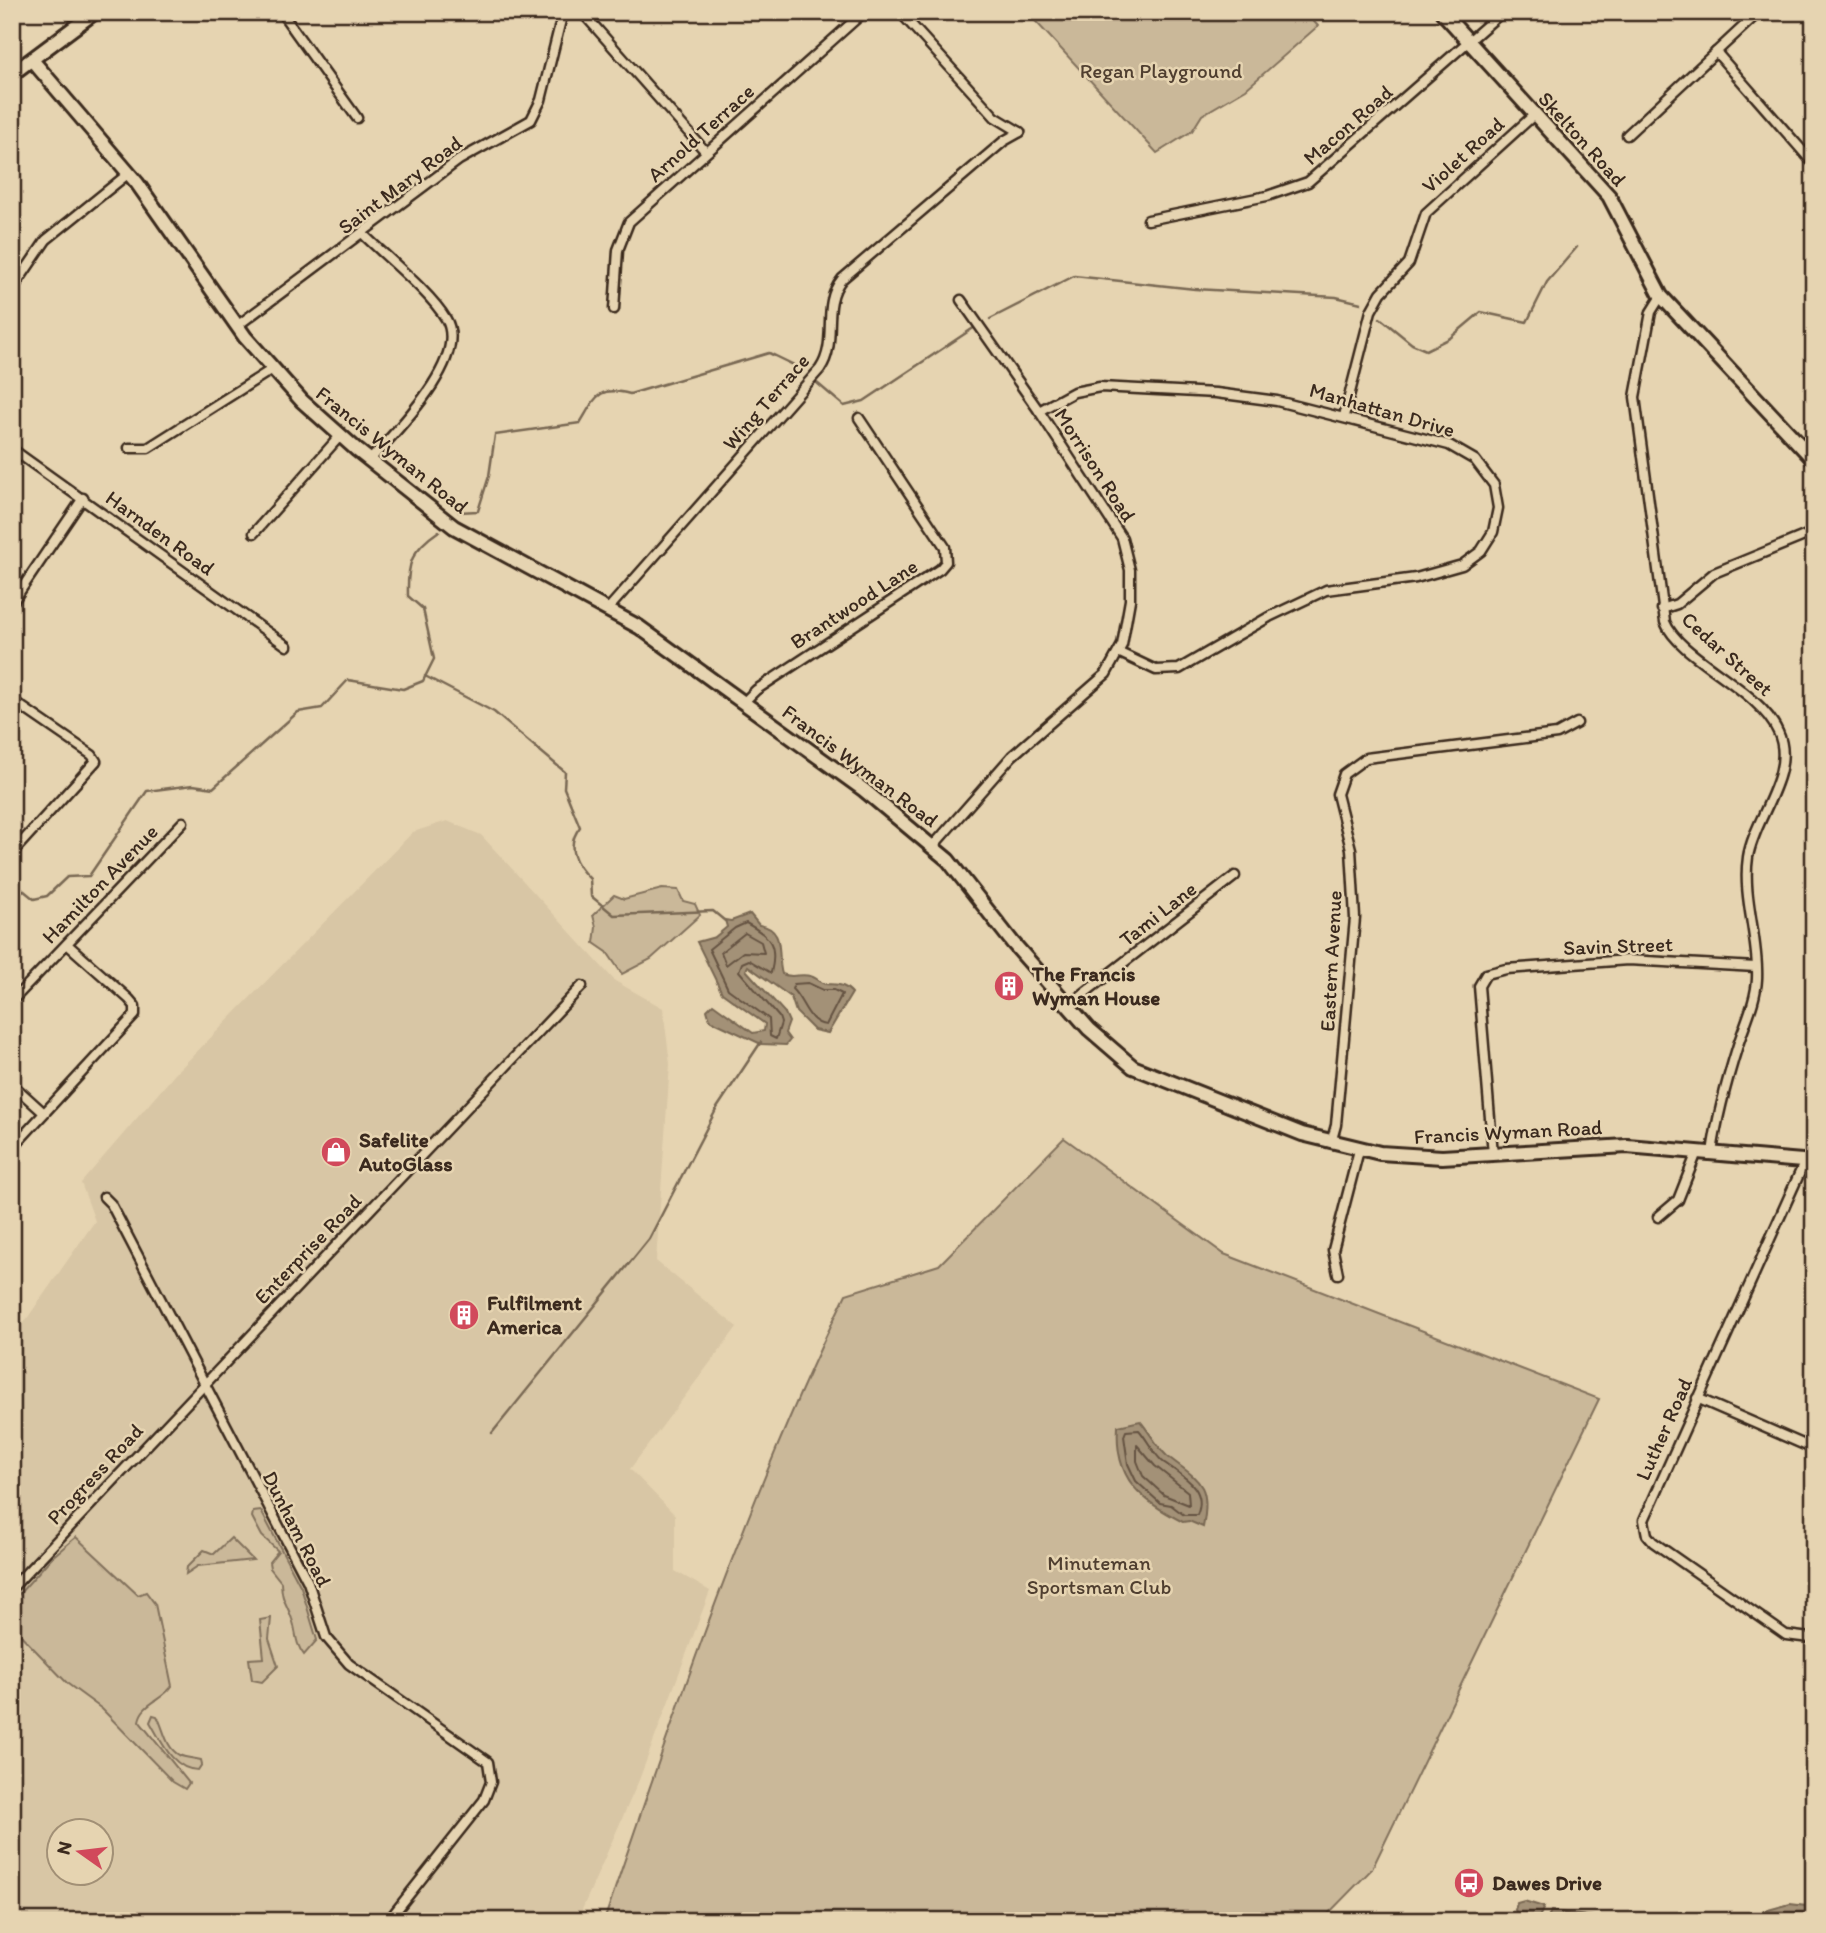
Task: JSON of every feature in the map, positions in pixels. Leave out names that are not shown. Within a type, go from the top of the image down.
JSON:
[{"type":"main road","points":[[12,74],[95,12]]},
{"type":"main road","name":"Skelton Road","points":[[1442,12],[1609,196],[1661,296],[1814,460]]},
{"type":"main road","name":"Francis Wyman Road","points":[[32,60],[129,173],[271,370],[340,436],[462,531],[608,609],[744,702],[933,846],[955,867],[1013,943],[1110,1050],[1141,1071],[1331,1143],[1359,1150],[1432,1158],[1627,1146],[1809,1161]]},
{"type":"street","points":[[281,12],[357,117]]},
{"type":"street","name":"Saint Mary Road","points":[[237,326],[469,154],[531,120],[541,100],[563,12]]},
{"type":"street","points":[[582,12],[706,152]]},
{"type":"street","name":"Arnold Terrace","points":[[614,309],[618,250],[624,229],[639,212],[864,12]]},
{"type":"street","name":"Wing Terrace","points":[[608,609],[820,369],[829,350],[830,301],[842,279],[1004,141],[1020,132],[995,117],[900,12]]},
{"type":"street","name":"Macon Road","points":[[1148,220],[1267,196],[1308,182],[1502,12]]},
{"type":"street","points":[[1627,135],[1759,12]]},
{"type":"street","points":[[1716,52],[1814,164]]},
{"type":"street","name":"Violet Road","points":[[1344,416],[1371,311],[1381,293],[1409,263],[1426,212],[1535,114]]},
{"type":"street","points":[[12,290],[46,240],[129,173]]},
{"type":"street","points":[[363,234],[441,313],[450,333],[445,360],[435,384],[370,460]]},
{"type":"street","name":"Cedar Street","points":[[1661,296],[1651,312],[1635,397],[1662,609],[1672,635],[1756,704],[1775,725],[1782,743],[1780,769],[1754,835],[1747,865],[1756,967],[1754,996],[1728,1078],[1712,1153]]},
{"type":"street","name":"Morrison Road","points":[[933,846],[993,776],[1106,674],[1120,653],[1130,600],[1130,570],[1124,544],[1039,411],[961,300]]},
{"type":"street","points":[[129,448],[148,448],[271,370]]},
{"type":"street","name":"Manhattan Drive","points":[[1039,411],[1074,392],[1107,387],[1236,395],[1344,416],[1449,445],[1482,467],[1494,485],[1498,508],[1493,532],[1481,551],[1468,562],[1416,578],[1336,588],[1314,595],[1179,669],[1156,670],[1120,653]]},
{"type":"street","name":"Brantwood Lane","points":[[744,702],[755,690],[940,569],[946,562],[945,547],[859,418]]},
{"type":"street","points":[[254,533],[340,436]]},
{"type":"street","name":"Harnden Road","points":[[12,449],[287,646]]},
{"type":"street","points":[[12,603],[82,498]]},
{"type":"street","points":[[1662,609],[1677,604],[1714,573],[1814,532]]},
{"type":"street","points":[[12,699],[92,755],[96,762],[12,853]]},
{"type":"street","name":"Eastern Avenue","points":[[1331,1143],[1336,1125],[1355,918],[1351,849],[1337,802],[1341,779],[1354,764],[1366,758],[1559,733],[1577,723]]},
{"type":"street","name":"Hamilton Avenue","points":[[12,1001],[183,822]]},
{"type":"street","name":"Tami Lane","points":[[1069,1005],[1235,876]]},
{"type":"street","points":[[12,1148],[135,1014],[135,1006],[129,999],[67,944]]},
{"type":"street","name":"Savin Street","points":[[1493,1154],[1479,986],[1488,972],[1628,960],[1756,967]]},
{"type":"street","name":"Enterprise Road","points":[[203,1385],[582,986]]},
{"type":"street","points":[[12,1084],[44,1113]]},
{"type":"street","points":[[1338,1275],[1334,1250],[1359,1150]]},
{"type":"street","points":[[1658,1217],[1678,1200],[1697,1152]]},
{"type":"street","name":"Luther Road","points":[[1809,1161],[1697,1398],[1645,1516],[1647,1535],[1786,1635],[1810,1638]]},
{"type":"street","name":"Dunham Road","points":[[104,1197],[111,1204],[308,1583],[330,1644],[349,1664],[488,1762],[491,1782],[484,1800],[388,1921]]},
{"type":"street","name":"Progress Road","points":[[12,1588],[203,1385]]},
{"type":"street","points":[[1697,1398],[1814,1449]]},
{"type":"shaded area","points":[[447,821],[481,835],[615,981],[663,1008],[670,1064],[656,1261],[737,1327],[630,1469],[675,1515],[675,1571],[710,1591],[639,1780],[577,1921],[12,1921],[12,1340],[95,1221],[81,1183],[175,1074],[413,832]]},
{"type":"green space","name":"Regan Playground","points":[[1027,12],[1305,12],[1318,26],[1246,89],[1202,115],[1192,131],[1157,153]]},
{"type":"green space","points":[[662,889],[678,890],[683,901],[695,904],[700,915],[651,959],[622,974],[607,952],[594,943],[596,927],[593,915],[614,895],[624,899]]},
{"type":"green space","name":"Minuteman Sportsman Club","points":[[1064,1138],[1224,1254],[1599,1399],[1372,1869],[1321,1921],[604,1921],[686,1683],[745,1525],[810,1370],[846,1294],[939,1265]]},
{"type":"green space","points":[[261,1511],[301,1587],[317,1640],[304,1655],[283,1598],[281,1582],[270,1568],[269,1562],[278,1551],[262,1536],[252,1517],[253,1512]]},
{"type":"green space","points":[[76,1537],[138,1595],[146,1592],[155,1604],[172,1686],[144,1710],[139,1721],[189,1783],[185,1789],[173,1782],[102,1709],[68,1684],[12,1626],[12,1602],[51,1558]]},
{"type":"green space","points":[[231,1538],[253,1560],[198,1566],[186,1574],[187,1567],[204,1550],[214,1554]]},
{"type":"green space","points":[[271,1618],[269,1639],[278,1666],[262,1682],[252,1680],[249,1659],[264,1658],[260,1620]]},
{"type":"green space","points":[[153,1715],[157,1716],[174,1752],[201,1760],[202,1764],[198,1770],[182,1765],[163,1746],[150,1722]]},
{"type":"water","points":[[750,914],[759,925],[774,932],[779,944],[782,974],[810,976],[824,983],[843,986],[852,993],[828,1033],[814,1030],[796,1012],[791,997],[748,966],[746,970],[785,1013],[789,1022],[785,1033],[790,1040],[786,1045],[761,1044],[710,1020],[707,1010],[713,1004],[753,1033],[764,1031],[765,1024],[722,993],[697,942],[715,937],[727,927],[725,920],[731,921]]},
{"type":"water","points":[[1140,1421],[1163,1452],[1200,1484],[1206,1501],[1203,1527],[1189,1521],[1183,1522],[1155,1505],[1133,1486],[1121,1461],[1118,1426]]},
{"type":"water","points":[[1524,1901],[1544,1907],[1537,1921],[1524,1920],[1517,1914],[1517,1903]]},
{"type":"water","points":[[1790,1904],[1814,1907],[1814,1921],[1758,1921],[1757,1913]]},
{"type":"water","points":[[1551,1911],[1616,1920],[1632,1916],[1644,1921],[1546,1921]]},
{"type":"waterway","points":[[1380,318],[1412,344],[1426,350],[1450,338],[1481,312],[1527,322],[1547,282],[1577,247]]},
{"type":"waterway","points":[[990,319],[1074,276],[1195,289],[1336,297],[1361,303]]},
{"type":"waterway","points":[[817,383],[844,406],[864,401],[975,327]]},
{"type":"waterway","points":[[459,512],[478,511],[489,476],[495,435],[580,423],[594,400],[604,392],[630,394],[769,353],[800,368]]},
{"type":"waterway","points":[[12,881],[34,899],[47,896],[67,877],[89,876],[147,791],[193,785],[213,788],[298,712],[322,708],[348,680],[403,689],[423,681],[434,659],[423,609],[408,596],[408,575],[417,551],[439,531]]},
{"type":"waterway","points":[[425,676],[494,712],[565,772],[564,788],[580,827],[573,841],[576,861],[590,879],[591,896],[614,915],[713,911],[725,921]]},
{"type":"waterway","points":[[492,1433],[649,1239],[717,1108],[761,1042]]},
{"type":"place","name":"The Francis Wyman House","points":[[1009,986]]},
{"type":"place","name":"Safelite AutoGlass","points":[[336,1152]]},
{"type":"place","name":"Fulfilment America","points":[[464,1315]]},
{"type":"place","name":"Dawes Drive","points":[[1469,1883]]}]
